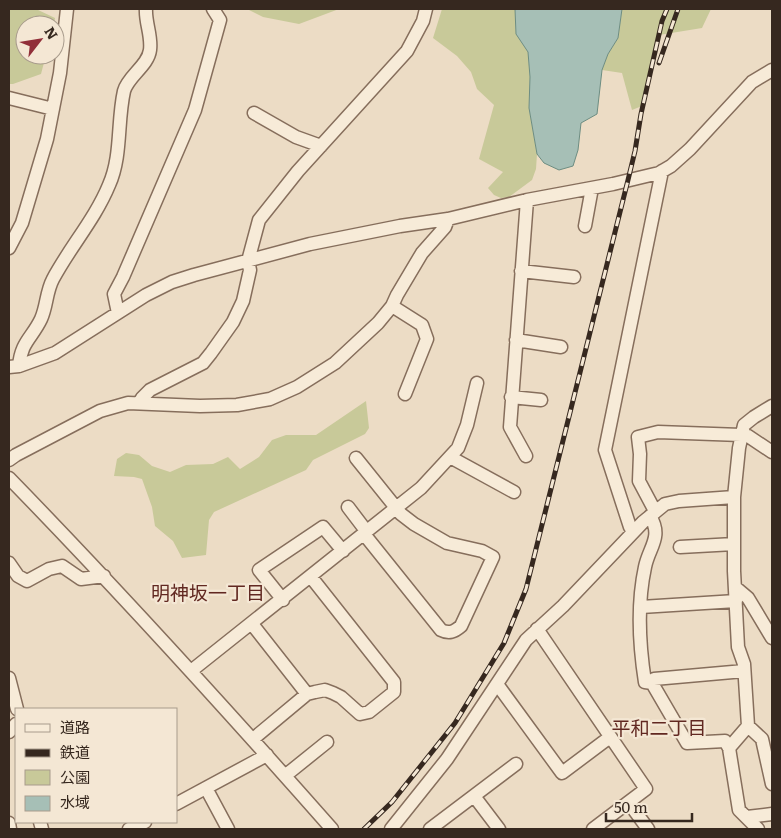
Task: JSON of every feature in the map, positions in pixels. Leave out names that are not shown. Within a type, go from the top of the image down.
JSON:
[{"type":"street","points":[[9,248],[24,215],[47,140],[60,73],[67,9]]},
{"type":"street","points":[[14,366],[26,341],[44,312],[48,290],[54,277],[83,233],[110,183],[115,164],[125,89],[150,53],[146,9]]},
{"type":"street","points":[[139,403],[150,390],[203,363],[211,353],[232,322],[243,301],[250,270],[248,261],[259,220],[298,170],[407,51],[423,22],[426,9]]},
{"type":"street","points":[[118,313],[114,294],[196,110],[220,20],[215,11]]},
{"type":"street","points":[[14,366],[55,353],[146,295],[172,282],[310,244],[400,226],[448,219],[662,171],[671,166],[690,149],[752,82],[772,70]]},
{"type":"street","points":[[9,98],[53,109]]},
{"type":"street","points":[[254,112],[296,137],[321,146]]},
{"type":"street","points":[[634,531],[630,527],[605,450],[662,171]]},
{"type":"street","points":[[585,226],[592,188]]},
{"type":"street","points":[[526,456],[510,427],[527,200]]},
{"type":"street","points":[[9,460],[16,454],[100,411],[128,403],[200,406],[237,405],[270,398],[297,387],[335,363],[378,322],[392,306],[422,253],[445,227],[448,219]]},
{"type":"street","points":[[521,271],[574,277]]},
{"type":"street","points":[[392,306],[422,326],[427,339],[405,394]]},
{"type":"street","points":[[516,340],[561,347]]},
{"type":"street","points":[[191,672],[421,488],[458,448],[468,425],[477,383]]},
{"type":"street","points":[[511,397],[541,400]]},
{"type":"street","points":[[772,406],[754,416],[744,425],[741,435],[734,497],[738,647],[744,664],[748,726],[762,739],[772,784]]},
{"type":"street","points":[[652,683],[645,682],[641,655],[641,606],[645,565],[656,533],[652,514],[639,481],[640,454],[638,437],[658,432],[741,435],[748,436],[772,452]]},
{"type":"street","points":[[450,456],[514,492]]},
{"type":"street","points":[[348,507],[441,630],[447,633],[455,631],[460,626],[493,557],[482,551],[447,543],[414,524],[401,514],[356,458]]},
{"type":"street","points":[[9,478],[104,576],[286,775],[327,828]]},
{"type":"street","points":[[392,829],[447,759],[526,640],[563,606],[634,531],[664,504],[734,497]]},
{"type":"street","points":[[283,600],[259,570],[323,527],[343,551]]},
{"type":"street","points":[[680,547],[734,544]]},
{"type":"street","points":[[9,563],[18,576],[27,581],[49,569],[62,566],[81,579],[104,576]]},
{"type":"street","points":[[253,740],[307,694],[325,690],[334,693],[360,714],[369,712],[394,692],[394,682],[311,577]]},
{"type":"street","points":[[735,587],[748,598],[771,633]]},
{"type":"street","points":[[641,606],[736,601]]},
{"type":"street","points":[[252,624],[307,694]]},
{"type":"street","points":[[537,629],[646,789],[593,829]]},
{"type":"street","points":[[652,683],[654,679],[744,670]]},
{"type":"street","points":[[9,678],[17,708]]},
{"type":"street","points":[[652,683],[687,743],[725,741],[729,748],[739,810],[758,829]]},
{"type":"street","points":[[497,684],[562,773],[610,737]]},
{"type":"street","points":[[729,748],[748,726]]},
{"type":"street","points":[[286,775],[327,742]]},
{"type":"street","points":[[178,803],[267,755]]},
{"type":"street","points":[[430,829],[445,825],[474,796],[516,764]]},
{"type":"street","points":[[206,788],[228,829]]},
{"type":"street","points":[[474,796],[499,829]]},
{"type":"street","points":[[629,803],[648,829]]},
{"type":"street","points":[[747,818],[772,814]]},
{"type":"street","points":[[129,829],[143,823]]},
{"type":"street","points":[[9,824],[10,829]]},
{"type":"green space","points":[[9,9],[36,9],[49,15],[15,15],[15,65],[43,65],[41,74],[9,84]]},
{"type":"green space","points":[[247,9],[339,9],[299,24],[263,17]]},
{"type":"green space","points":[[442,9],[515,9],[516,34],[528,52],[530,77],[529,108],[537,154],[536,169],[532,180],[509,197],[501,198],[494,195],[488,188],[503,172],[479,159],[494,105],[477,89],[471,72],[457,56],[433,38]]},
{"type":"green space","points":[[622,9],[711,9],[702,28],[659,35],[642,106],[632,110],[622,73],[602,70],[608,54],[618,38]]},
{"type":"green space","points":[[366,401],[369,428],[365,434],[313,460],[306,470],[214,512],[209,520],[206,555],[182,558],[173,541],[155,526],[152,507],[142,479],[114,476],[117,459],[126,453],[139,455],[152,466],[170,472],[186,465],[213,464],[228,457],[240,469],[259,457],[272,440],[286,435],[316,435]]},
{"type":"water","points":[[515,9],[622,9],[618,38],[608,54],[602,70],[597,114],[581,123],[578,150],[573,166],[559,170],[544,163],[537,154],[529,108],[530,77],[528,52],[516,34]]},
{"type":"railway","points":[[364,829],[392,802],[455,723],[504,643],[526,589],[628,180],[662,21],[667,9]]},
{"type":"railway","points":[[659,63],[678,9]]},
{"type":"district","name":"明神坂一丁目","points":[[208,593]]},
{"type":"district","name":"平和二丁目","points":[[659,728]]}]
